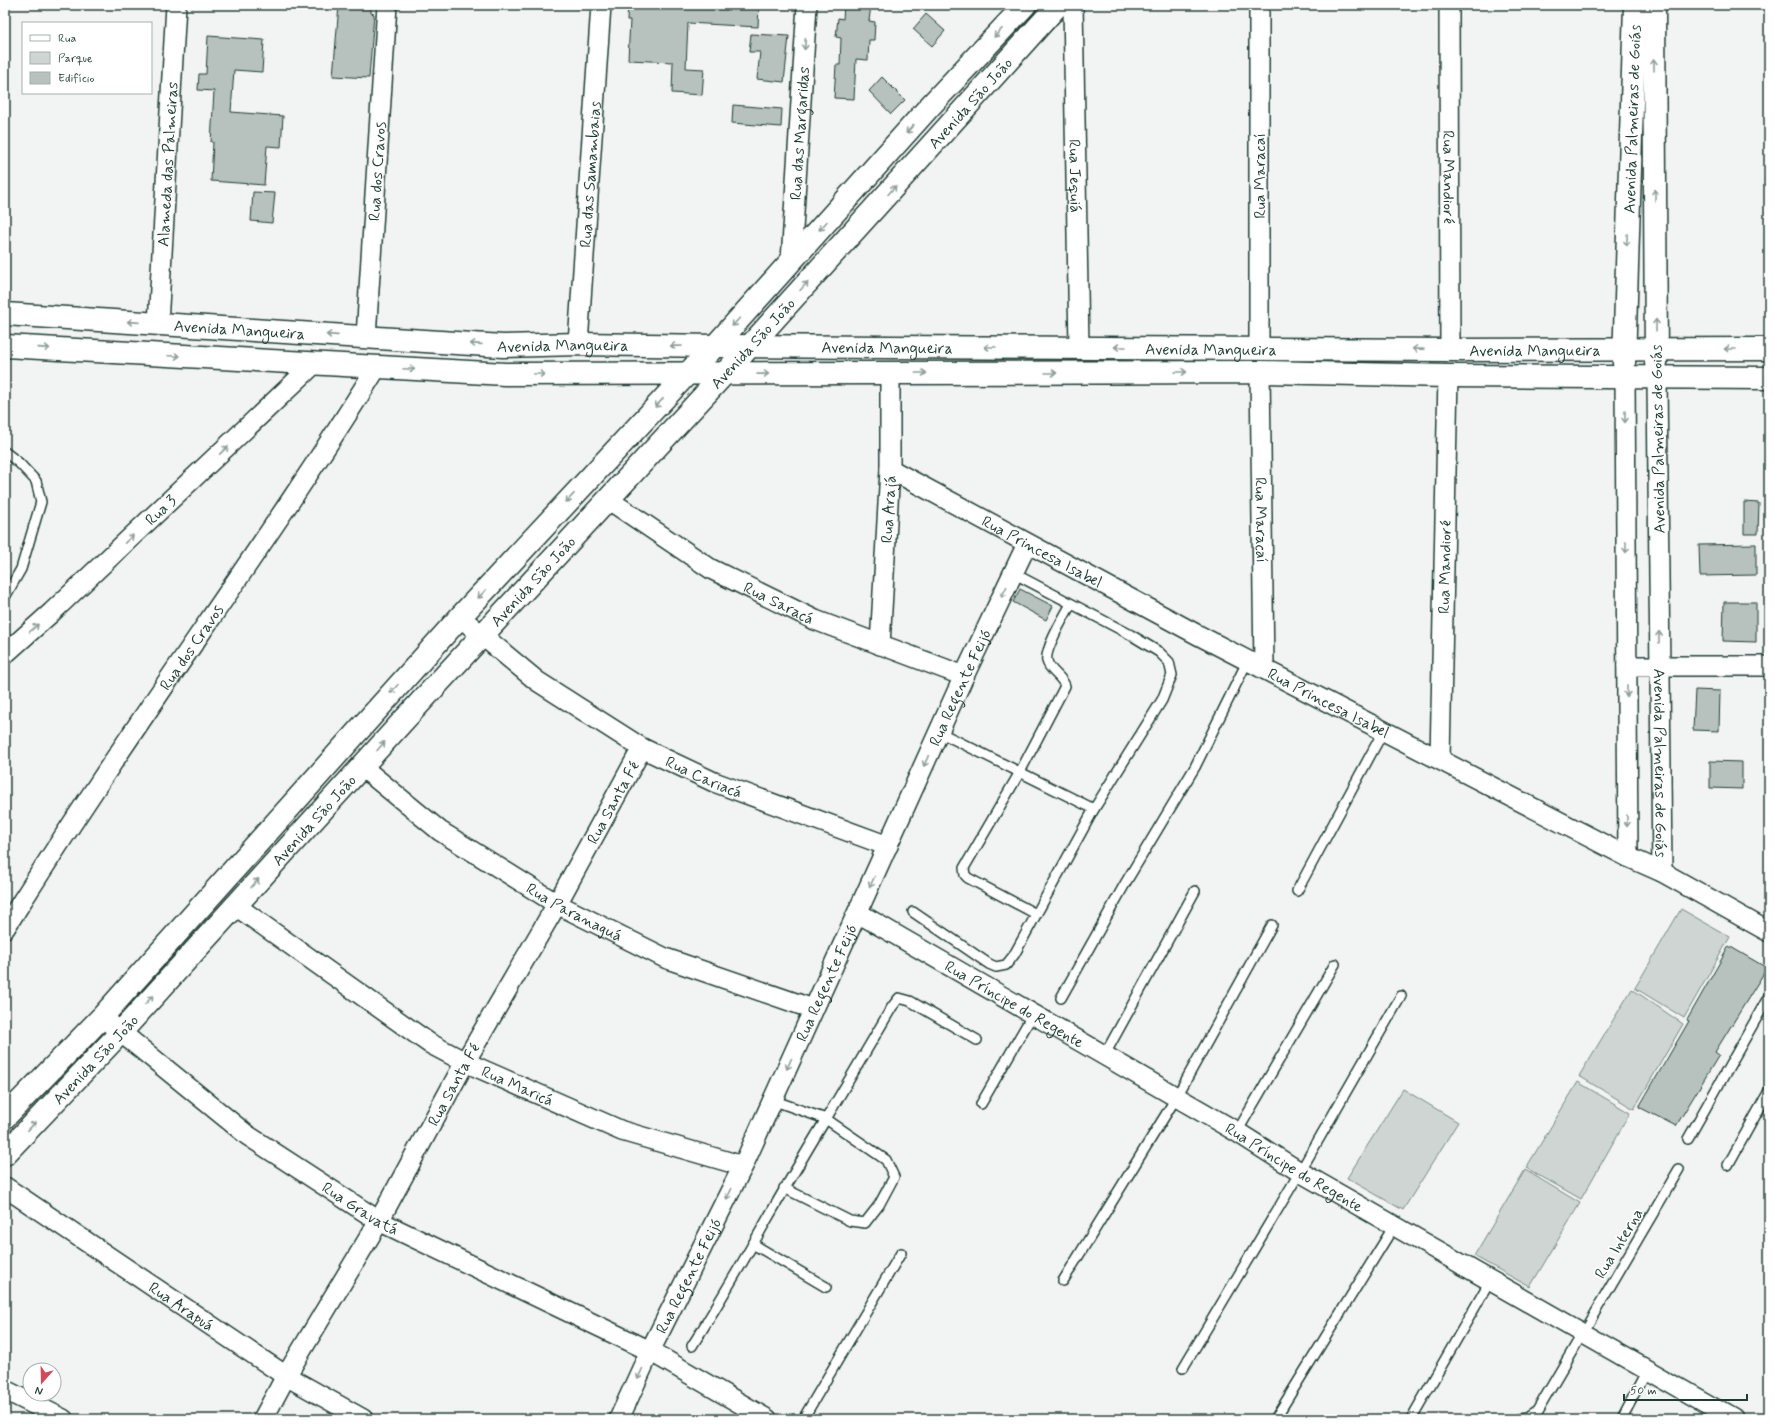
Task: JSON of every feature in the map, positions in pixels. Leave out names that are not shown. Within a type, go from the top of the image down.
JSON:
[{"type":"street","name":"Alameda das Palmeiras","points":[[158,324],[176,5]]},
{"type":"street","name":"Rua dos Cravos","points":[[366,337],[387,5]]},
{"type":"street","name":"Rua das Samambaias","points":[[578,344],[601,5]]},
{"type":"street","name":"Rua das Margaridas","points":[[791,261],[807,5]]},
{"type":"street","name":"Avenida São João","points":[[5,1117],[102,1017],[460,617],[686,375],[715,346],[930,105],[1025,5]]},
{"type":"street","name":"Avenida São João","points":[[5,1154],[121,1032],[236,906],[270,866],[609,500],[1058,5]]},
{"type":"street","name":"Rua Jequiá","points":[[1073,5],[1078,347]]},
{"type":"street","name":"Rua Maracaí","points":[[1259,5],[1259,348]]},
{"type":"street","name":"Rua Mandioré","points":[[1449,5],[1450,350]]},
{"type":"street","name":"Avenida Palmeiras de Goiás","points":[[1628,856],[1624,349],[1635,5]]},
{"type":"street","name":"Avenida Palmeiras de Goiás","points":[[1654,5],[1662,872]]},
{"type":"street","name":"Avenida Mangueira","points":[[5,314],[503,346],[578,344],[1450,350],[1769,349]]},
{"type":"street","name":"Avenida Mangueira","points":[[5,346],[505,374],[686,375],[1260,372],[1448,376],[1769,378]]},
{"type":"street","name":"Rua 3","points":[[5,654],[52,612],[315,363]]},
{"type":"street","name":"Rua dos Cravos","points":[[5,928],[99,783],[242,575],[337,432],[377,367]]},
{"type":"street","name":"Rua Maracaí","points":[[1256,664],[1260,372]]},
{"type":"street","name":"Rua Arajá","points":[[880,646],[890,470],[890,373]]},
{"type":"street","name":"Rua Mandioré","points":[[1440,759],[1448,376]]},
{"type":"street","name":"Rua Princesa Isabel","points":[[890,470],[1256,664],[1628,856],[1662,872],[1769,932]]},
{"type":"street","name":"Rua Saracá","points":[[609,500],[710,569],[815,620],[880,646],[964,676]]},
{"type":"street","name":"Rua Regente Feijó","points":[[619,1419],[650,1351],[743,1166],[964,676],[1028,544]]},
{"type":"street","name":"Rua Cariacá","points":[[460,617],[537,681],[642,748],[714,782],[888,846]]},
{"type":"street","points":[[1627,666],[1769,666]]},
{"type":"street","name":"Rua Santa Fé","points":[[263,1419],[286,1376],[379,1221],[464,1062],[557,904],[642,748]]},
{"type":"street","name":"Rua Paranaguá","points":[[362,767],[440,831],[557,904],[665,958],[813,1009]]},
{"type":"street","name":"Rua Maricá","points":[[236,906],[428,1043],[464,1062],[622,1131],[743,1166]]},
{"type":"street","name":"Rua Príncipe do Regente","points":[[858,913],[1237,1132],[1300,1172],[1733,1419]]},
{"type":"street","name":"Rua Gravatá","points":[[102,1017],[247,1135],[379,1221],[650,1351],[767,1419]]},
{"type":"street","name":"Rua Arapuá","points":[[5,1187],[286,1376],[363,1419]]},
{"type":"street","points":[[5,1390],[61,1418]]},
{"type":"lane","points":[[5,452],[19,463],[36,481],[41,502],[21,570],[5,597]]},
{"type":"lane","points":[[913,912],[988,964],[996,967],[1006,965],[1094,809],[1162,700],[1172,675],[1169,662],[1159,652],[1131,635],[1013,573]]},
{"type":"lane","points":[[1036,914],[968,878],[965,875],[964,868],[1020,772],[1065,686],[1064,681],[1056,674],[1047,661],[1047,652],[1071,604]]},
{"type":"lane","points":[[1061,998],[1126,882],[1256,664]]},
{"type":"lane","points":[[1297,891],[1384,730]]},
{"type":"lane","points":[[939,732],[1094,809]]},
{"type":"lane","points":[[1104,1056],[1195,891]]},
{"type":"lane","points":[[1063,1281],[1176,1098],[1272,925]]},
{"type":"lane","points":[[1237,1132],[1335,964]]},
{"type":"lane","points":[[1183,1368],[1300,1172],[1401,996]]},
{"type":"lane","points":[[1688,1139],[1769,996]]},
{"type":"lane","points":[[692,1346],[724,1295],[784,1188],[892,1007],[899,998],[910,1000],[978,1040]]},
{"type":"lane","points":[[980,1104],[1033,1014]]},
{"type":"lane","points":[[1728,1165],[1769,1092]]},
{"type":"lane","points":[[772,1100],[826,1119],[886,1160],[894,1177],[879,1205],[865,1223],[850,1221],[784,1188]]},
{"type":"lane","name":"Rua Interna","points":[[1519,1419],[1527,1418],[1537,1411],[1679,1169]]},
{"type":"lane","points":[[1275,1419],[1394,1226]]},
{"type":"lane","points":[[752,1244],[826,1287]]},
{"type":"lane","points":[[804,1419],[901,1253]]},
{"type":"lane","points":[[1411,1419],[1490,1281]]},
{"type":"lane","points":[[1621,1419],[1647,1370]]},
{"type":"green space","points":[[1681,909],[1730,937],[1684,1018],[1635,988]]},
{"type":"green space","points":[[1632,989],[1683,1024],[1634,1109],[1579,1076]]},
{"type":"green space","points":[[1578,1082],[1630,1113],[1581,1199],[1526,1168]]},
{"type":"green space","points":[[1403,1089],[1458,1122],[1403,1210],[1347,1178]]},
{"type":"green space","points":[[1525,1170],[1580,1203],[1530,1287],[1474,1256]]},
{"type":"building","points":[[339,5],[371,5],[371,13],[374,14],[369,78],[333,76]]},
{"type":"building","points":[[628,5],[759,5],[758,27],[688,23],[686,68],[704,69],[702,95],[672,93],[673,62],[628,60],[630,20],[627,20]]},
{"type":"building","points":[[844,5],[871,5],[869,21],[875,22],[874,40],[869,40],[868,60],[856,59],[854,99],[834,98],[836,65],[840,65],[841,38],[836,37],[838,18],[843,19]]},
{"type":"building","points":[[926,14],[945,31],[932,46],[913,29]]},
{"type":"building","points":[[751,34],[789,36],[784,82],[757,79],[760,52],[749,52]]},
{"type":"building","points":[[208,36],[264,40],[262,72],[234,70],[231,112],[283,116],[281,147],[267,146],[264,185],[211,181],[213,142],[211,142],[214,91],[198,90],[199,74],[206,74]]},
{"type":"building","points":[[882,77],[905,100],[891,114],[869,91]]},
{"type":"building","points":[[733,105],[782,109],[781,127],[732,123]]},
{"type":"building","points":[[253,192],[275,193],[272,223],[251,221]]},
{"type":"building","points":[[1744,502],[1759,503],[1758,534],[1744,534]]},
{"type":"building","points":[[1756,544],[1756,575],[1700,576],[1699,545]]},
{"type":"building","points":[[1020,589],[1053,606],[1046,620],[1013,602]]},
{"type":"building","points":[[1724,602],[1756,602],[1756,642],[1723,641]]},
{"type":"building","points":[[1695,690],[1720,691],[1719,731],[1693,730]]},
{"type":"building","points":[[1710,761],[1742,762],[1742,789],[1710,788]]},
{"type":"building","points":[[1729,946],[1767,968],[1715,1052],[1719,1055],[1676,1126],[1639,1107],[1689,1021],[1687,1020]]}]
